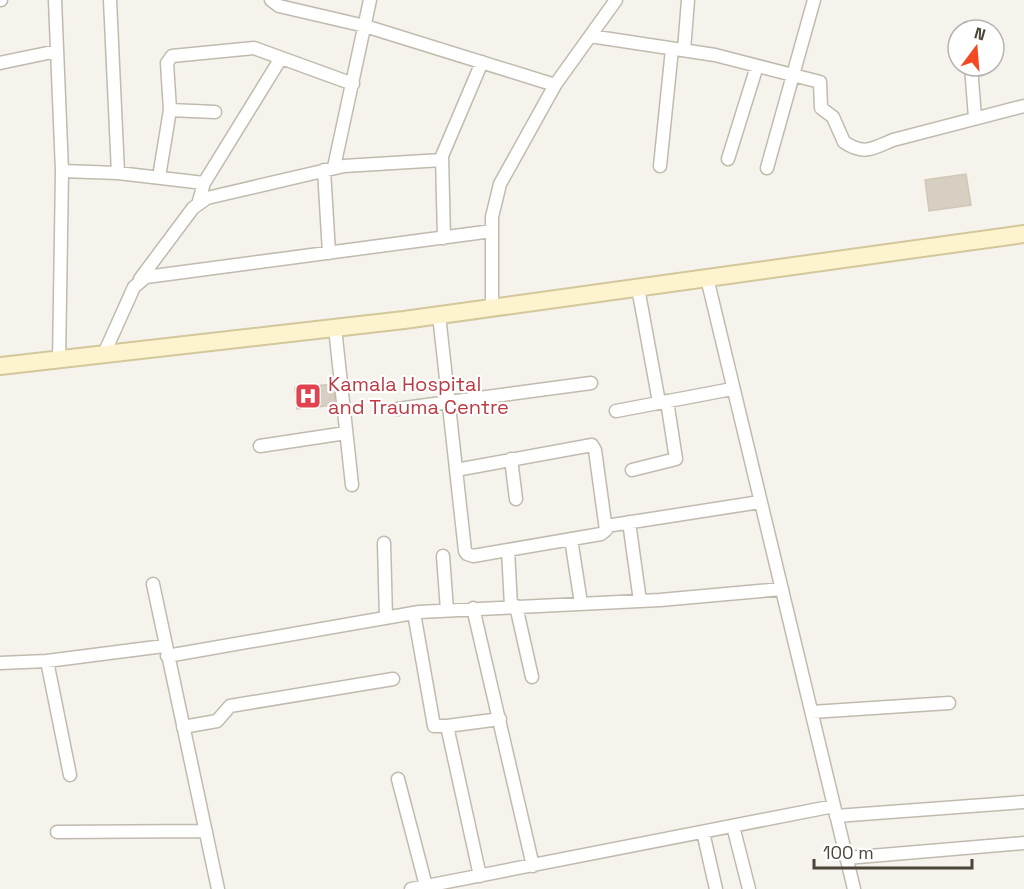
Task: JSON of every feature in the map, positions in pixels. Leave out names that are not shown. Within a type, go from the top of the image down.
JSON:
[{"type":"main road","points":[[0,366],[59,361],[439,315],[1024,234]]},
{"type":"street","points":[[55,0],[62,171],[59,361]]},
{"type":"street","points":[[110,0],[118,173]]},
{"type":"street","points":[[271,0],[279,6],[365,26],[555,85]]},
{"type":"street","points":[[329,253],[329,169],[353,84],[370,0]]},
{"type":"street","points":[[492,308],[492,231],[500,184],[555,85],[616,0]]},
{"type":"street","points":[[660,166],[688,0]]},
{"type":"street","points":[[767,168],[814,0]]},
{"type":"street","points":[[590,36],[678,50],[820,82],[821,108],[833,117],[843,142],[862,150],[875,150],[893,140],[1024,106]]},
{"type":"street","points":[[159,177],[170,110],[167,63],[172,56],[254,48],[353,84]]},
{"type":"street","points":[[0,63],[57,51]]},
{"type":"street","points":[[102,356],[140,280],[199,201],[204,183],[281,58]]},
{"type":"street","points":[[444,238],[442,160],[444,148],[482,62]]},
{"type":"street","points":[[728,159],[757,66]]},
{"type":"street","points":[[971,78],[975,118]]},
{"type":"street","points":[[170,110],[215,112]]},
{"type":"street","points":[[199,201],[329,169],[442,160]]},
{"type":"street","points":[[62,171],[118,173],[204,183]]},
{"type":"street","points":[[140,280],[146,277],[492,231]]},
{"type":"street","points":[[707,278],[854,889]]},
{"type":"street","points":[[632,470],[676,459],[639,288]]},
{"type":"street","points":[[439,315],[456,470],[467,554],[473,556],[604,533],[606,525],[595,450],[592,445],[456,470]]},
{"type":"street","points":[[335,328],[352,485]]},
{"type":"street","points":[[397,409],[591,383]]},
{"type":"street","points":[[616,411],[732,389]]},
{"type":"street","points":[[260,446],[346,433]]},
{"type":"street","points":[[511,459],[516,499]]},
{"type":"street","points":[[606,525],[760,502]]},
{"type":"street","points":[[629,522],[640,601]]},
{"type":"street","points":[[571,539],[581,603]]},
{"type":"street","points":[[384,543],[386,618]]},
{"type":"street","points":[[508,550],[513,606],[532,677]]},
{"type":"street","points":[[443,556],[447,610]]},
{"type":"street","points":[[153,584],[218,889]]},
{"type":"street","points":[[0,663],[166,651],[414,613],[473,608],[640,601],[782,589]]},
{"type":"street","points":[[473,608],[533,866]]},
{"type":"street","points":[[414,613],[432,723],[436,727],[500,719]]},
{"type":"street","points":[[47,661],[70,775]]},
{"type":"street","points":[[183,727],[217,720],[230,706],[393,679]]},
{"type":"street","points":[[812,712],[949,703]]},
{"type":"street","points":[[447,726],[480,876]]},
{"type":"street","points":[[398,779],[426,886]]},
{"type":"street","points":[[411,889],[734,826],[835,811],[1024,802]]},
{"type":"street","points":[[734,826],[749,889]]},
{"type":"street","points":[[57,832],[206,831]]},
{"type":"street","points":[[703,832],[716,889]]},
{"type":"street","points":[[846,858],[1024,843]]},
{"type":"building","points":[[966,174],[971,205],[929,211],[925,180]]},
{"type":"building","points":[[333,384],[335,405],[297,409],[295,388]]},
{"type":"place","name":"Kamala Hospital and Trauma Centre","points":[[308,396]]}]
